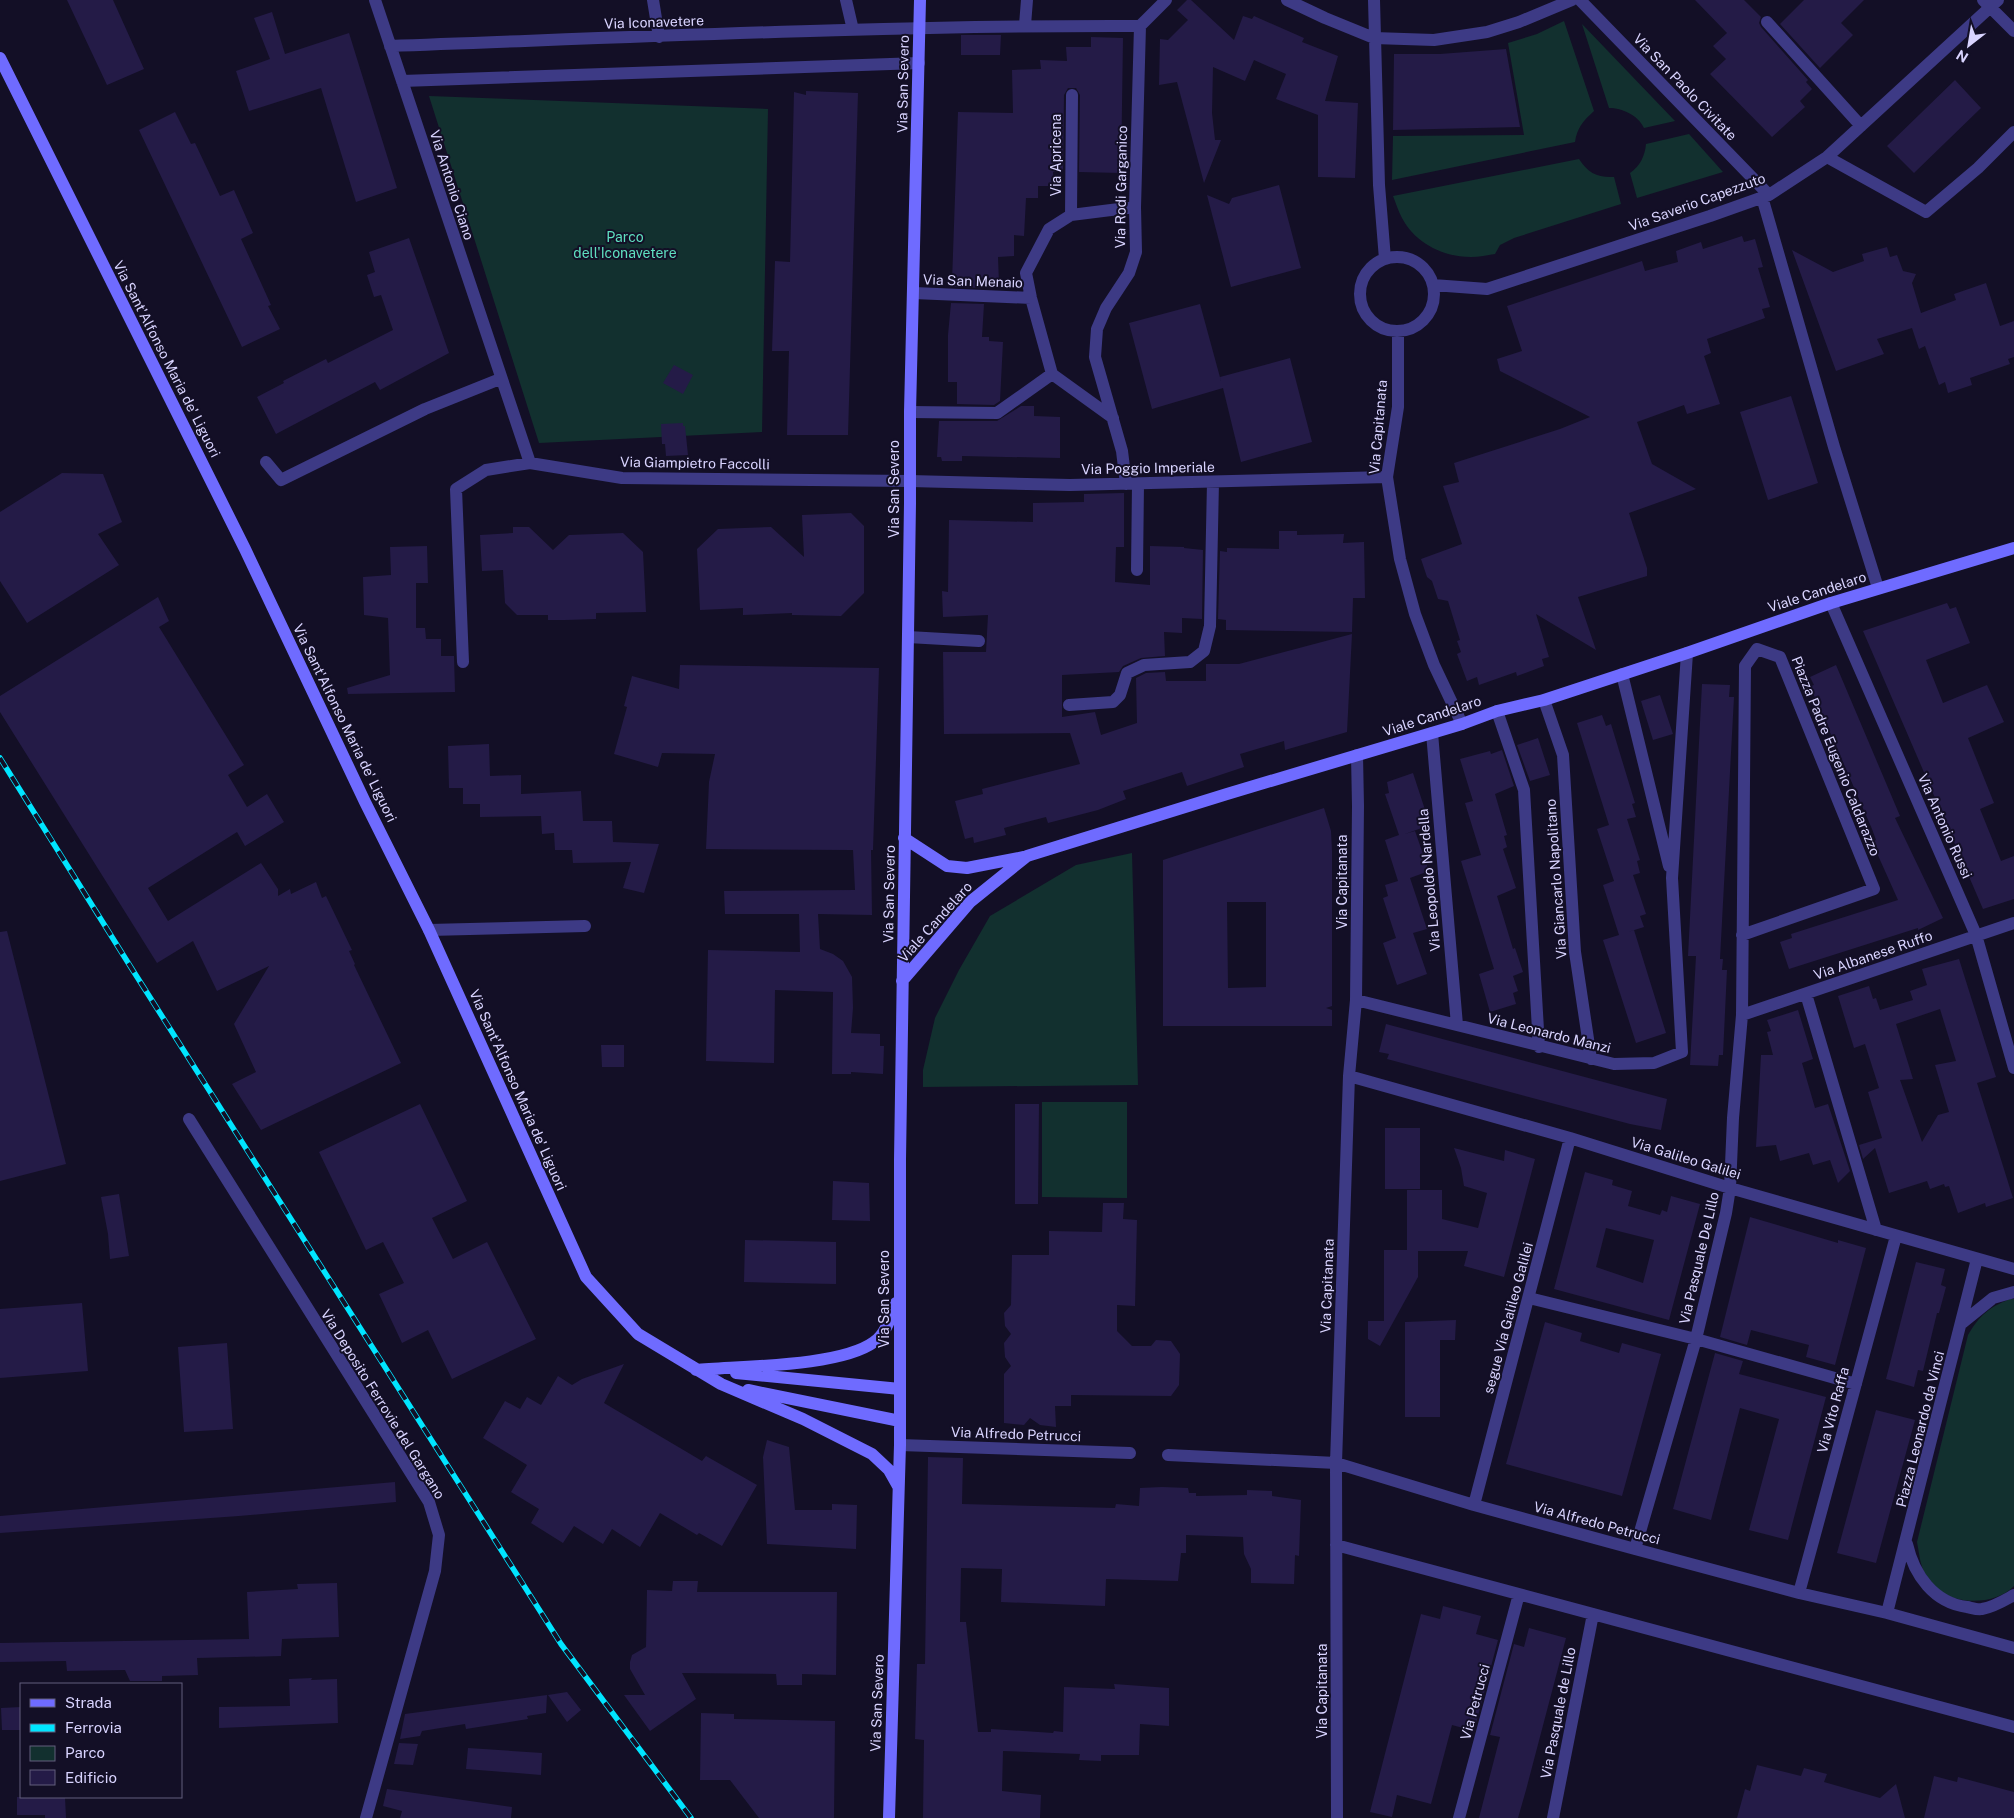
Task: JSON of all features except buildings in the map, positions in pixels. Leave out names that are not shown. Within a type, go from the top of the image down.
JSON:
[{"type":"main road","name":"Via San Severo","points":[[889,1818],[900,1445],[899,1297],[902,981],[910,412],[920,0]]},
{"type":"main road","name":"Via Sant'Alfonso Maria de' Liguori","points":[[0,58],[245,549],[365,802],[429,930],[586,1277],[638,1334],[721,1384]]},
{"type":"main road","name":"Viale Candelaro","points":[[902,981],[970,902],[1027,856],[1462,724],[1497,711],[1544,700],[1831,603],[2014,548]]},
{"type":"main road","points":[[904,838],[947,866],[967,868],[1027,856]]},
{"type":"main road","points":[[696,1370],[804,1362],[850,1354],[875,1342],[885,1330],[899,1297]]},
{"type":"main road","points":[[696,1370],[900,1389]]},
{"type":"main road","points":[[721,1384],[900,1421]]},
{"type":"main road","points":[[721,1384],[803,1419],[872,1454],[889,1470],[899,1488]]},
{"type":"street","name":"Via Antonio Ciano","points":[[375,0],[500,379],[530,463]]},
{"type":"street","points":[[653,0],[659,37]]},
{"type":"street","points":[[846,0],[853,30]]},
{"type":"street","points":[[1025,25],[1027,0]]},
{"type":"street","points":[[1140,26],[1166,0]]},
{"type":"street","points":[[1287,0],[1374,38],[1434,40],[1486,32],[1519,22],[1572,0]]},
{"type":"street","points":[[1374,0],[1379,190],[1385,259]]},
{"type":"street","name":"Via San Paolo Civitate","points":[[1580,0],[1766,196]]},
{"type":"street","points":[[1991,2],[2014,31]]},
{"type":"street","name":"Via Saverio Capezzuto","points":[[1433,285],[1487,289],[1766,196],[1826,157],[1991,2]]},
{"type":"street","points":[[1768,22],[1861,126]]},
{"type":"street","name":"Via Iconavetere","points":[[390,46],[1025,25],[1140,26]]},
{"type":"street","name":"Via Rodi Garganico","points":[[1137,570],[1132,484],[1096,357],[1097,330],[1106,308],[1129,273],[1136,252],[1135,207],[1140,26]]},
{"type":"street","points":[[402,81],[919,63]]},
{"type":"street","name":"Via Apricena","points":[[1071,216],[1072,95]]},
{"type":"street","points":[[1826,157],[1926,212],[1978,168],[2014,132]]},
{"type":"street","points":[[1766,196],[1850,500],[1878,588]]},
{"type":"street","points":[[1113,418],[1052,374],[1026,273],[1049,229],[1071,216],[1135,207]]},
{"type":"street","points":[[1397,256],[1420,264],[1429,273],[1433,285],[1435,296],[1427,316],[1419,324],[1409,329],[1398,331],[1387,330],[1377,325],[1366,312],[1360,297],[1365,275],[1372,266],[1385,259],[1397,256]]},
{"type":"street","name":"Via San Menaio","points":[[914,293],[1031,298]]},
{"type":"street","name":"Via Capitanata","points":[[1398,331],[1398,407],[1387,478],[1400,558],[1415,614],[1434,665],[1462,724]]},
{"type":"street","points":[[910,412],[996,413],[1052,374]]},
{"type":"street","points":[[266,462],[280,480],[425,409],[500,379]]},
{"type":"street","name":"Via Giampietro Faccolli","points":[[464,662],[456,490],[486,470],[530,463],[622,478],[910,481]]},
{"type":"street","name":"Via Poggio Imperiale","points":[[910,481],[1070,485],[1387,478]]},
{"type":"street","points":[[1069,705],[1114,702],[1120,695],[1128,674],[1144,665],[1190,662],[1204,651],[1210,626],[1213,482]]},
{"type":"street","name":"Via Antonio Russi","points":[[1831,603],[1976,935],[2014,1068]]},
{"type":"street","points":[[1742,935],[1745,666],[1757,649],[1757,627]]},
{"type":"street","points":[[908,637],[979,641]]},
{"type":"street","name":"Piazza Padre Eugenio Caldarazzo","points":[[1742,935],[1874,889],[1780,657],[1757,649]]},
{"type":"street","name":"Via Leonardo Manzi","points":[[1356,1000],[1539,1047],[1614,1064],[1654,1063],[1682,1052],[1672,878],[1687,653]]},
{"type":"street","name":"Via Leonardo Manzi","points":[[1622,674],[1672,878]]},
{"type":"street","name":"Via Giancarlo Napolitano","points":[[1544,700],[1563,756],[1575,952],[1591,1059]]},
{"type":"street","name":"Via Giancarlo Napolitano","points":[[1497,711],[1524,790],[1539,1047]]},
{"type":"street","name":"Via Leopoldo Nardella","points":[[1432,733],[1457,1025]]},
{"type":"street","name":"Via Capitanata","points":[[1337,1818],[1336,1463],[1349,1076],[1356,1000],[1358,806],[1356,755]]},
{"type":"street","name":"Via Albanese Ruffo","points":[[1742,1015],[2014,923]]},
{"type":"street","points":[[429,930],[585,926]]},
{"type":"street","name":"Via Pasquale De Lillo","points":[[1635,1549],[1696,1338],[1726,1213],[1730,1188],[1732,1118],[1742,1015],[1742,935]]},
{"type":"street","points":[[1806,994],[1876,1230]]},
{"type":"street","name":"Via Galileo Galilei","points":[[1349,1076],[1570,1138],[1730,1188],[2014,1269]]},
{"type":"street","name":"Via Deposito Ferrovie del Gargano","points":[[189,1119],[429,1502],[439,1535],[435,1571],[366,1818]]},
{"type":"street","name":"segue Via Galileo Galilei","points":[[1474,1505],[1570,1138]]},
{"type":"street","name":"Via Vito Raffa","points":[[1799,1592],[1850,1382],[1896,1236]]},
{"type":"street","name":"Piazza Leonardo da Vinci","points":[[1888,1613],[1977,1259]]},
{"type":"street","points":[[1962,1323],[1993,1298],[2014,1292]]},
{"type":"street","points":[[1529,1298],[1696,1338],[1850,1382]]},
{"type":"street","name":"Via Alfredo Petrucci","points":[[900,1445],[1130,1453]]},
{"type":"street","name":"Via Alfredo Petrucci","points":[[1168,1455],[1336,1463],[1474,1505],[1635,1549],[1888,1613],[2014,1648]]},
{"type":"street","points":[[1907,1542],[1911,1560],[1919,1574],[1928,1588],[1943,1600],[1962,1606],[1982,1609],[1998,1604],[2014,1595]]},
{"type":"street","points":[[1336,1545],[2014,1727]]},
{"type":"street","name":"Via Petrucci","points":[[1459,1818],[1519,1594]]},
{"type":"street","name":"Via Pasquale de Lillo","points":[[1553,1818],[1593,1614]]},
{"type":"green space","points":[[1564,21],[1594,111],[1581,125],[1575,142],[1392,180],[1393,136],[1524,135],[1508,43],[1537,34]]},
{"type":"green space","points":[[1582,24],[1675,121],[1644,128],[1638,119],[1629,113],[1609,108]]},
{"type":"green space","name":"Parco dell'Iconavetere","points":[[429,96],[768,109],[762,432],[539,443]]},
{"type":"green space","points":[[1689,134],[1723,172],[1637,198],[1630,173],[1641,160],[1646,144]]},
{"type":"green space","points":[[1579,159],[1594,174],[1603,177],[1614,177],[1621,204],[1514,238],[1500,245],[1495,254],[1474,257],[1461,256],[1431,247],[1414,235],[1408,227],[1393,196]]},
{"type":"green space","points":[[1132,853],[1138,1085],[923,1087],[923,1070],[935,1018],[959,970],[990,916],[1076,865]]},
{"type":"green space","points":[[1042,1102],[1127,1102],[1127,1198],[1042,1197]]},
{"type":"green space","points":[[2010,1299],[2014,1299],[2014,1586],[1998,1596],[1978,1601],[1967,1601],[1947,1595],[1932,1583],[1922,1567],[1917,1542],[1968,1335],[1985,1313]]},
{"type":"railway","points":[[0,758],[561,1644],[691,1818]]}]
